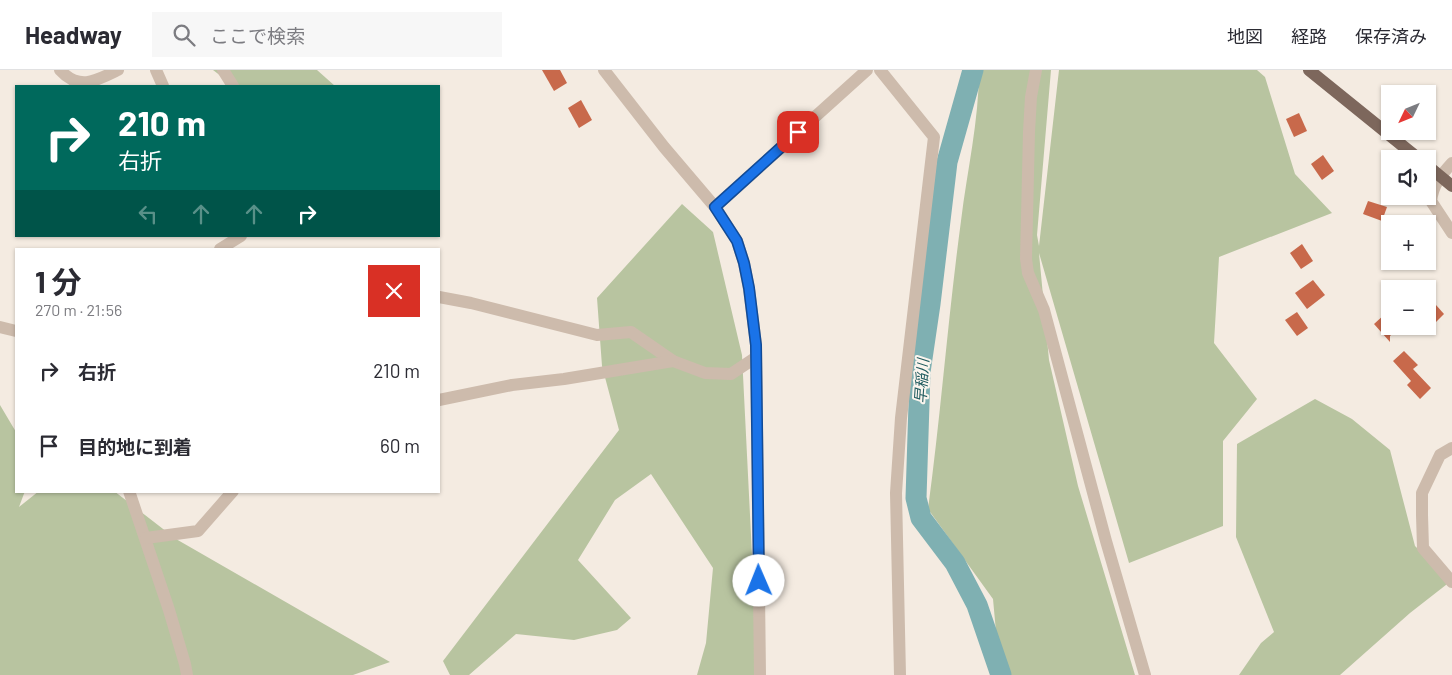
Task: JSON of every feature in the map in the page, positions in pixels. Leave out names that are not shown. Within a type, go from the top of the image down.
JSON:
[{"type":"main road","points":[[1309,70],[1408,150]]},
{"type":"main road","points":[[1436,173],[1452,186]]},
{"type":"street","points":[[60,70],[67,77],[85,83],[99,80],[118,70]]},
{"type":"street","points":[[156,70],[163,85]]},
{"type":"street","points":[[223,70],[232,85]]},
{"type":"street","points":[[604,70],[664,147],[715,207],[737,241],[744,263],[755,336],[760,675]]},
{"type":"street","points":[[715,207],[867,70]]},
{"type":"street","points":[[880,70],[934,137],[901,418],[896,493],[900,675]]},
{"type":"street","points":[[1036,70],[1031,97],[1029,132],[1026,259],[1028,273],[1044,310],[1106,541],[1145,675]]},
{"type":"street","points":[[1452,163],[1440,176],[1432,192],[1431,201],[1452,233]]},
{"type":"street","points":[[222,248],[239,237]]},
{"type":"street","points":[[440,296],[597,335],[631,332],[673,361],[705,373],[731,374],[755,358]]},
{"type":"street","points":[[440,400],[512,385],[564,379],[673,361]]},
{"type":"street","points":[[1452,448],[1440,455],[1422,493],[1424,548],[1452,582]]},
{"type":"street","points":[[130,493],[146,538],[187,675]]},
{"type":"street","points":[[146,538],[198,531],[231,493]]},
{"type":"green space","points":[[213,70],[317,70],[334,85],[233,85]]},
{"type":"green space","points":[[979,70],[1051,70],[1037,235],[1039,246],[1059,70],[1257,70],[1265,77],[1295,174],[1332,213],[1219,257],[1214,343],[1257,399],[1223,441],[1223,526],[1129,563],[1039,253],[1049,360],[1078,486],[1135,675],[1000,675],[993,599],[928,509],[956,257],[975,127]]},
{"type":"green space","points":[[682,204],[713,232],[742,355],[758,675],[697,675],[706,643],[713,568],[651,474],[615,500],[578,560],[631,618],[617,630],[574,640],[516,634],[469,675],[450,675],[443,661],[619,430],[602,366],[597,298]]},
{"type":"green space","points":[[1315,399],[1352,419],[1390,450],[1415,546],[1451,581],[1410,613],[1340,675],[1239,675],[1261,643],[1274,632],[1236,537],[1237,444]]},
{"type":"green space","points":[[0,405],[15,430],[15,493],[24,493],[19,507],[36,493],[117,493],[176,539],[390,662],[353,675],[0,675]]},
{"type":"building","points":[[542,70],[560,70],[567,83],[554,91]]},
{"type":"building","points":[[581,100],[592,120],[579,128],[568,108]]},
{"type":"building","points":[[1299,113],[1307,131],[1294,137],[1286,119]]},
{"type":"building","points":[[1323,155],[1334,171],[1322,180],[1311,164]]},
{"type":"building","points":[[1368,201],[1387,207],[1384,215],[1381,215],[1381,221],[1363,214]]},
{"type":"building","points":[[1302,244],[1313,261],[1301,269],[1290,253]]},
{"type":"building","points":[[1313,280],[1325,295],[1307,309],[1295,293]]},
{"type":"building","points":[[1436,305],[1444,314],[1436,322]]},
{"type":"building","points":[[1297,312],[1308,328],[1297,336],[1285,320]]},
{"type":"building","points":[[1381,318],[1381,332],[1374,324]]},
{"type":"building","points":[[1384,335],[1391,335],[1390,342]]},
{"type":"building","points":[[1404,351],[1418,365],[1413,369],[1431,388],[1420,399],[1407,385],[1411,381],[1393,361]]},
{"type":"waterway","name":"早稲川","points":[[973,70],[947,162],[920,372],[916,498],[921,518],[955,563],[977,605],[1001,675]]},
{"type":"route","points":[[759,581],[756,345],[744,263],[737,241],[715,207],[798,132]]}]
